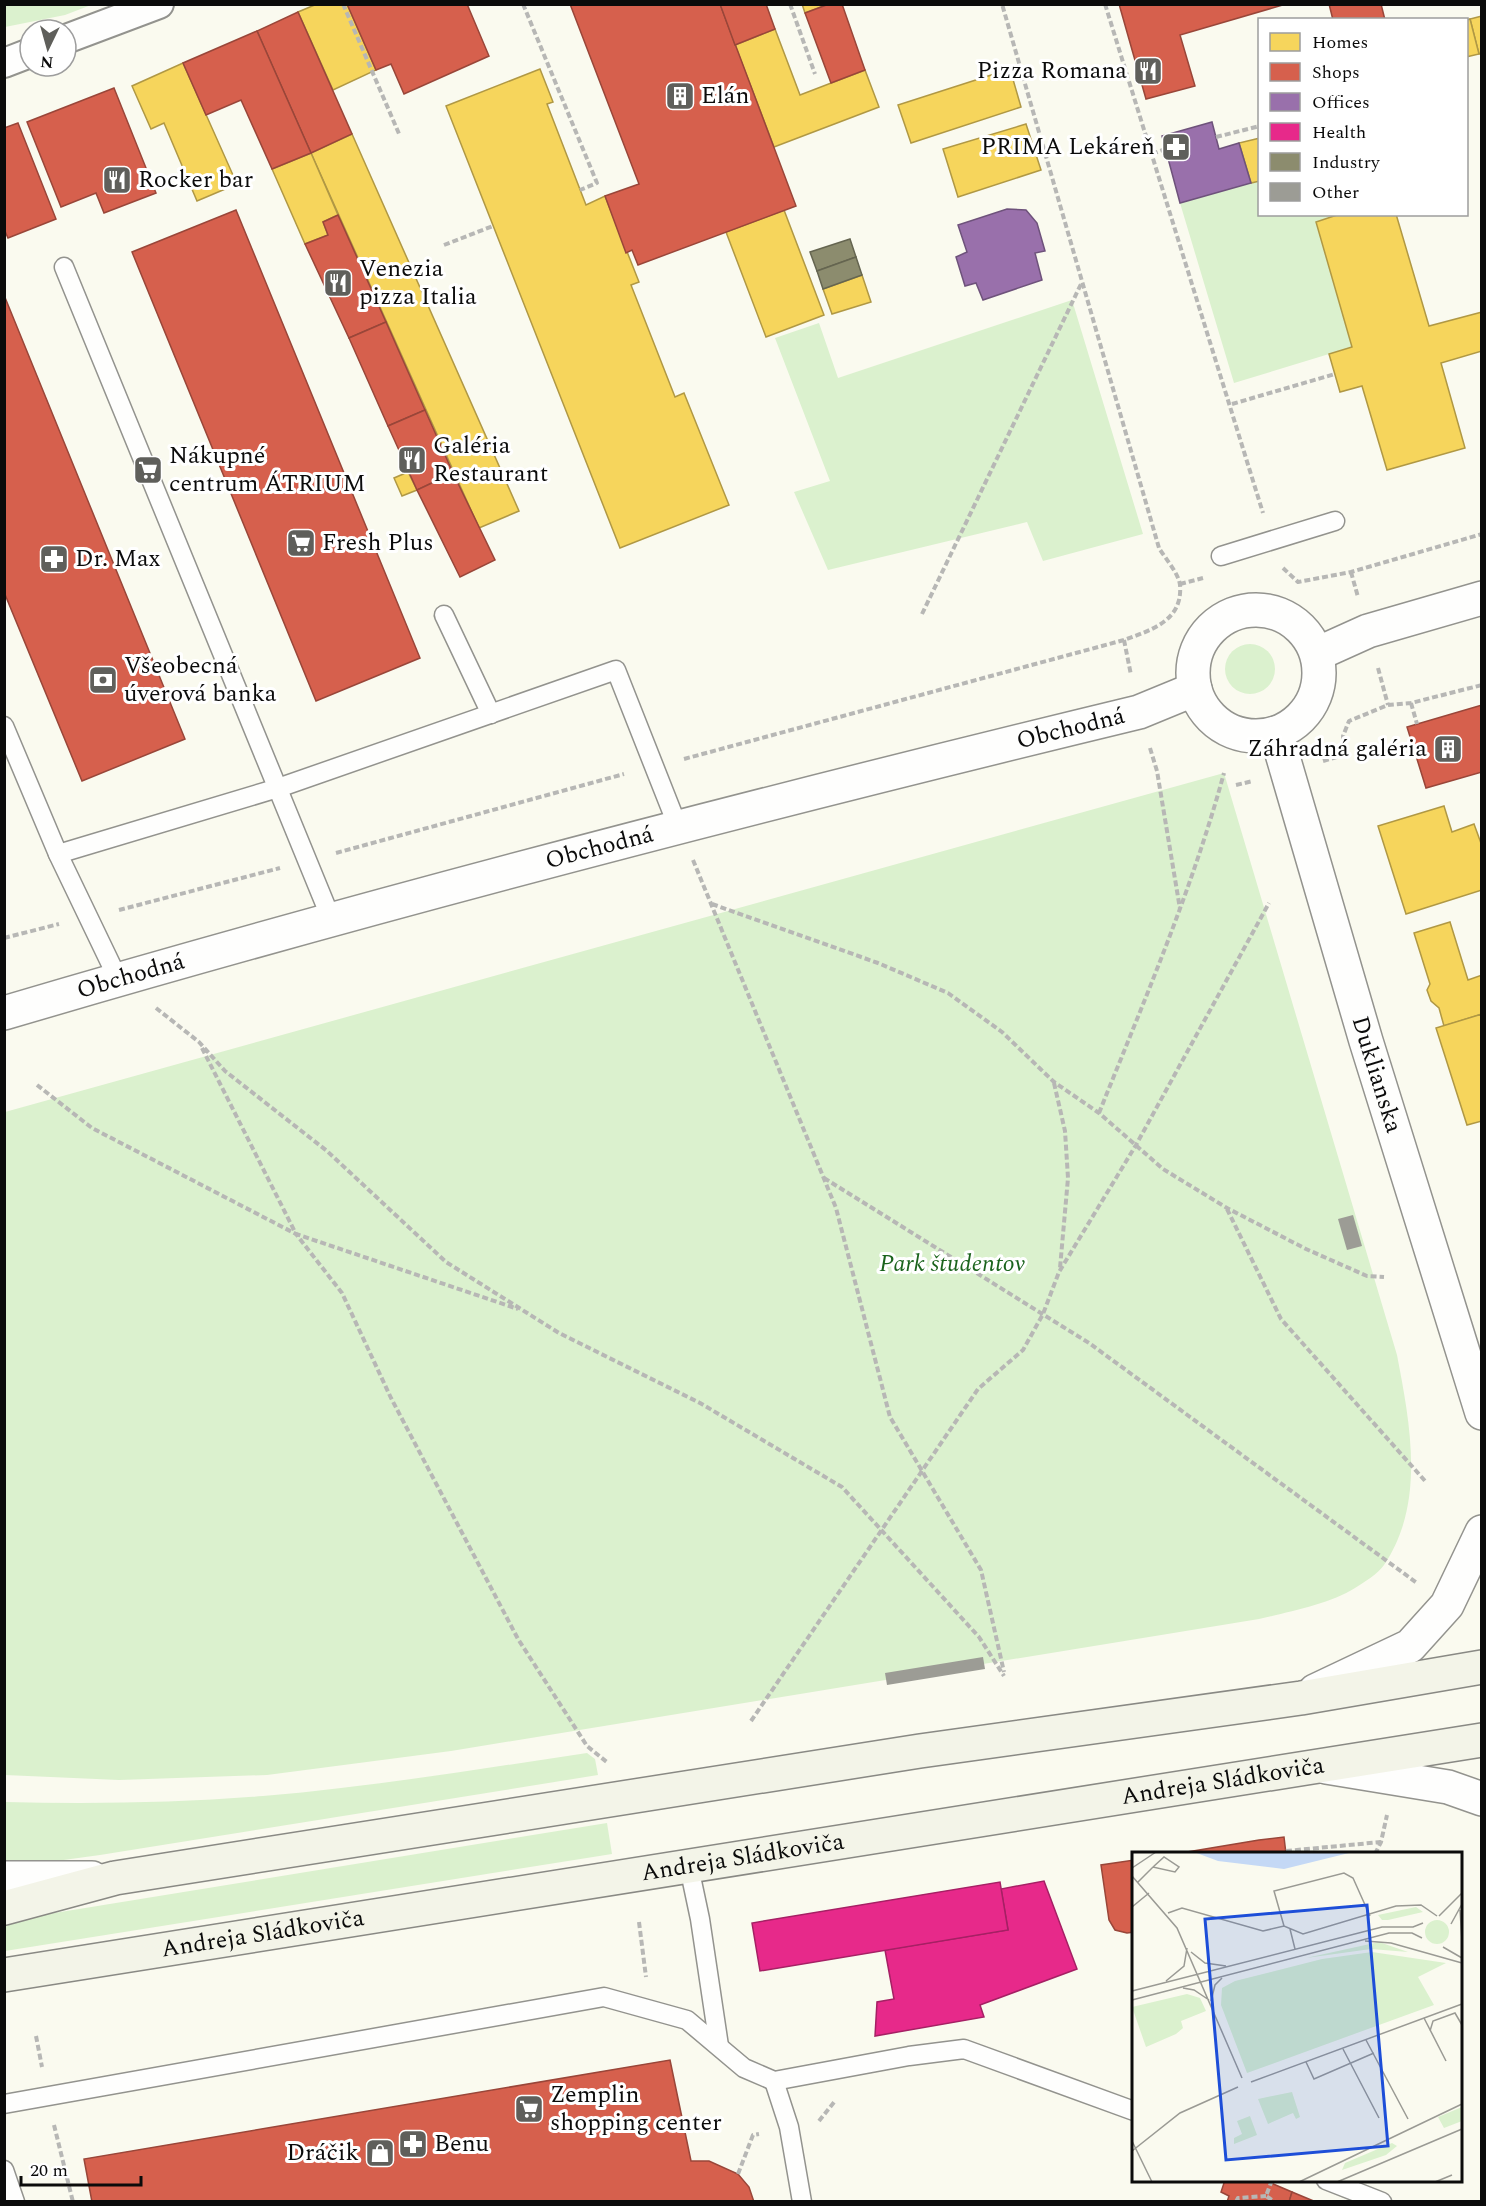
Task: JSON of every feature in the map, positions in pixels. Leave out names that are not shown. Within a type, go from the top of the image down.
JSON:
[{"type":"main road","points":[[4,1908],[115,1878],[920,1751],[1301,1698],[1482,1667]]},
{"type":"main road","name":"Andreja Sládkoviča","points":[[4,1975],[1482,1740]]},
{"type":"street","points":[[78,34],[159,4]]},
{"type":"street","points":[[1317,654],[1368,631],[1482,598]]},
{"type":"street","points":[[1242,611],[1273,611],[1288,617],[1311,640],[1317,654],[1319,679],[1313,702],[1303,716],[1276,733],[1254,736],[1232,731],[1208,715],[1195,688],[1194,660],[1206,634],[1216,624],[1242,611]]},
{"type":"street","name":"Obchodná","points":[[4,1013],[118,979],[782,798],[1139,712],[1195,688]]},
{"type":"street","name":"Duklianska","points":[[1276,733],[1366,1041],[1482,1413]]},
{"type":"street","points":[[1301,1698],[1410,1646],[1447,1605],[1482,1532]]},
{"type":"street","points":[[1315,1765],[1448,1787],[1482,1799]]},
{"type":"street","points":[[4,1878],[115,1878]]},
{"type":"lane","points":[[63,267],[332,921]]},
{"type":"lane","points":[[1221,556],[1335,521]]},
{"type":"lane","points":[[444,615],[491,714]]},
{"type":"lane","points":[[58,854],[278,788],[616,670],[652,767],[678,827]]},
{"type":"lane","points":[[4,726],[58,854],[118,979]]},
{"type":"lane","points":[[688,1867],[699,1919],[718,2046]]},
{"type":"lane","points":[[4,2104],[604,1997],[687,2020],[744,2068],[774,2081],[909,2056],[964,2049],[1132,2110]]},
{"type":"lane","points":[[774,2081],[789,2127],[802,2202]]},
{"type":"lane","points":[[4,2170],[15,2202]]},
{"type":"lane","points":[[1329,2182],[1382,2202]]},
{"type":"path","points":[[343,4],[400,135]]},
{"type":"path","points":[[523,4],[597,183],[580,190]]},
{"type":"path","points":[[790,4],[815,74]]},
{"type":"path","points":[[4,938],[308,861],[1124,640],[1160,626],[1177,609],[1180,584],[1159,548],[1002,4]]},
{"type":"path","points":[[1106,4],[1232,404],[1279,565],[1298,582],[1351,572],[1482,534]]},
{"type":"path","points":[[1216,137],[1258,126]]},
{"type":"path","points":[[1152,154],[1165,149]]},
{"type":"path","points":[[444,245],[493,226]]},
{"type":"path","points":[[922,614],[1082,282]]},
{"type":"path","points":[[1232,404],[1335,375]]},
{"type":"path","points":[[1180,584],[1215,575]]},
{"type":"path","points":[[1236,785],[1344,755],[1343,736],[1349,721],[1388,705],[1412,704],[1482,685]]},
{"type":"path","points":[[1412,704],[1417,724]]},
{"type":"path","points":[[1157,771],[1180,909]]},
{"type":"path","points":[[1099,1113],[1205,841],[1224,773]]},
{"type":"path","points":[[118,979],[199,1042],[225,1071],[327,1151],[446,1262],[560,1333],[700,1403],[842,1487],[979,1637],[1005,1676],[981,1570],[890,1417],[836,1208],[712,903],[678,827]]},
{"type":"path","points":[[712,903],[878,963],[948,993],[1002,1032],[1054,1082],[1099,1113],[1163,1169],[1227,1208],[1367,1276],[1384,1277]]},
{"type":"path","points":[[752,1721],[978,1389],[1023,1350],[1043,1314],[1059,1272],[1136,1145],[1269,903]]},
{"type":"path","points":[[199,1042],[296,1234],[342,1293],[391,1398],[518,1639],[587,1746],[609,1763],[611,1775]]},
{"type":"path","points":[[1054,1082],[1065,1131],[1068,1178],[1059,1272]]},
{"type":"path","points":[[37,1085],[92,1128],[296,1234],[525,1311]]},
{"type":"path","points":[[824,1177],[1089,1343],[1401,1572]]},
{"type":"path","points":[[1227,1208],[1281,1319],[1426,1482]]},
{"type":"path","points":[[1376,1852],[1388,1815]]},
{"type":"path","points":[[1286,1851],[1381,1842]]},
{"type":"path","points":[[639,1923],[647,1986]]},
{"type":"path","points":[[36,2036],[44,2076]]},
{"type":"path","points":[[812,2122],[820,2120],[837,2098]]},
{"type":"path","points":[[53,2122],[73,2202]]},
{"type":"path","points":[[738,2174],[753,2135],[759,2134]]},
{"type":"path","points":[[1266,2196],[1272,2182]]},
{"type":"path","points":[[1236,2202],[1238,2198],[1266,2196],[1275,2202]]},
{"type":"green space","points":[[5,4],[91,5],[50,18],[18,18],[18,24],[5,27]]},
{"type":"green space","points":[[1258,181],[1258,216],[1337,216],[1316,222],[1352,347],[1234,383],[1180,203]]},
{"type":"green space","points":[[1072,300],[1143,534],[1043,561],[1027,522],[828,570],[794,492],[830,481],[775,338],[819,323],[838,378]]},
{"type":"green space","points":[[1250,644],[1259,646],[1270,655],[1275,669],[1273,678],[1264,689],[1250,694],[1241,692],[1230,683],[1225,669],[1227,660],[1236,649]]},
{"type":"green space","name":"Park študentov","points":[[1224,773],[1397,1355],[1402,1381],[1410,1435],[1410,1489],[1406,1516],[1397,1541],[1384,1565],[1375,1575],[1334,1599],[1259,1619],[451,1751],[267,1775],[119,1780],[5,1775],[5,1112]]},
{"type":"green space","points":[[587,1753],[595,1759],[598,1775],[100,1855],[49,1862],[5,1864],[5,1802],[134,1802],[263,1796],[385,1783]]},
{"type":"green space","points":[[607,1823],[612,1854],[5,1951],[5,1921]]},
{"type":"building: Homes","points":[[317,4],[347,4],[376,70],[333,90],[298,12]]},
{"type":"building: Homes","points":[[802,4],[829,4],[805,13]]},
{"type":"building: Homes","points":[[1482,16],[1482,53],[1479,54],[1470,19]]},
{"type":"building: Homes","points":[[1470,19],[1479,54],[1468,57],[1468,20]]},
{"type":"building: Homes","points":[[775,29],[800,95],[865,70],[879,107],[774,147],[735,45]]},
{"type":"building: Homes","points":[[183,63],[237,184],[197,201],[164,123],[151,129],[132,86]]},
{"type":"building: Homes","points":[[540,69],[553,102],[547,104],[586,205],[605,196],[639,282],[631,285],[675,397],[684,393],[729,505],[620,548],[446,106]]},
{"type":"building: Homes","points":[[1010,69],[1021,107],[911,143],[898,105]]},
{"type":"building: Homes","points":[[1026,124],[1041,170],[958,197],[943,149]]},
{"type":"building: Homes","points":[[352,134],[519,511],[479,528],[311,153]]},
{"type":"building: Homes","points":[[1258,138],[1258,181],[1251,183],[1239,143]]},
{"type":"building: Homes","points":[[311,153],[338,215],[323,222],[328,235],[305,244],[272,169]]},
{"type":"building: Homes","points":[[784,210],[824,315],[766,337],[726,232]]},
{"type":"building: Homes","points":[[1334,216],[1397,216],[1429,326],[1482,312],[1482,351],[1441,363],[1465,448],[1387,470],[1362,386],[1340,392],[1329,354],[1352,347],[1316,222]]},
{"type":"building: Homes","points":[[862,275],[871,302],[832,314],[823,289]]},
{"type":"building: Homes","points":[[408,472],[417,490],[402,496],[394,478]]},
{"type":"building: Homes","points":[[1444,806],[1452,832],[1474,824],[1482,846],[1482,890],[1406,914],[1378,826]]},
{"type":"building: Homes","points":[[1450,922],[1468,980],[1482,975],[1482,1014],[1444,1026],[1439,1008],[1431,1001],[1427,990],[1430,984],[1414,933]]},
{"type":"building: Homes","points":[[1482,1014],[1482,1121],[1467,1125],[1436,1028]]},
{"type":"building: Shops","points":[[347,4],[467,4],[489,56],[404,94],[391,64],[376,70]]},
{"type":"building: Shops","name":"Elán","points":[[570,4],[720,4],[796,206],[638,265],[632,250],[626,253],[605,196],[639,184]]},
{"type":"building: Shops","points":[[720,4],[766,4],[775,29],[735,45]]},
{"type":"building: Shops","points":[[829,4],[842,4],[865,70],[831,83],[805,13]]},
{"type":"building: Shops","points":[[1119,4],[1286,4],[1180,35],[1195,86],[1146,99]]},
{"type":"building: Shops","points":[[1329,4],[1381,4],[1384,18],[1332,18]]},
{"type":"building: Shops","points":[[298,12],[352,134],[311,153],[257,31]]},
{"type":"building: Shops","points":[[257,31],[311,153],[272,169],[241,100],[206,115],[183,63]]},
{"type":"building: Shops","points":[[114,88],[156,193],[104,213],[96,193],[61,207],[27,122]]},
{"type":"building: Shops","points":[[18,123],[56,219],[8,238],[4,229],[4,128]]},
{"type":"building: Shops","points":[[236,210],[420,658],[316,701],[132,252]]},
{"type":"building: Shops","points":[[338,215],[386,322],[349,338],[305,244],[328,235],[323,222]]},
{"type":"building: Shops","points":[[4,295],[185,739],[82,781],[4,592]]},
{"type":"building: Shops","points":[[386,322],[425,410],[388,426],[349,338]]},
{"type":"building: Shops","points":[[425,410],[453,473],[417,490],[388,426]]},
{"type":"building: Shops","points":[[453,473],[495,560],[460,577],[417,490]]},
{"type":"building: Shops","name":"Záhradná galéria","points":[[1482,705],[1482,772],[1426,788],[1407,727]]},
{"type":"building: Shops","points":[[1284,1837],[1286,1852],[1187,1852]]},
{"type":"building: Shops","points":[[1132,1860],[1132,1932],[1115,1930],[1109,1920],[1101,1865]]},
{"type":"building: Shops","name":"Zemplin shopping center","points":[[670,2060],[691,2161],[709,2161],[738,2174],[749,2187],[754,2202],[92,2202],[84,2159]]},
{"type":"building: Shops","points":[[1224,2182],[1269,2182],[1292,2192],[1289,2202],[1227,2202],[1229,2196],[1221,2192]]},
{"type":"building: Shops","points":[[1292,2192],[1316,2202],[1289,2202]]},
{"type":"building: Offices","points":[[1212,122],[1219,149],[1239,143],[1251,183],[1180,203],[1162,136]]},
{"type":"building: Offices","points":[[1007,209],[1026,210],[1037,223],[1045,251],[1035,253],[1042,280],[983,300],[976,283],[965,286],[956,257],[967,252],[958,225]]},
{"type":"building: Health","points":[[1044,1881],[1077,1969],[980,2005],[984,2017],[875,2036],[877,2002],[894,1999],[885,1950],[1008,1930],[1001,1889]]},
{"type":"building: Health","points":[[1000,1882],[1008,1930],[760,1971],[752,1923]]},
{"type":"building: Industry","points":[[850,239],[856,257],[817,271],[810,252]]},
{"type":"building: Industry","points":[[856,257],[862,275],[823,289],[817,271]]},
{"type":"building: Other","points":[[1353,1215],[1362,1246],[1347,1250],[1338,1219]]},
{"type":"building: Other","points":[[983,1657],[985,1669],[887,1685],[885,1673]]},
{"type":"place","name":"Pizza Romana","points":[[1148,71]]},
{"type":"place","name":"Elán","points":[[680,96]]},
{"type":"place","name":"PRIMA Lekáreň","points":[[1176,147]]},
{"type":"place","name":"Rocker bar","points":[[117,180]]},
{"type":"place","name":"Venezia pizza Italia","points":[[338,283]]},
{"type":"place","name":"Galéria Restaurant","points":[[412,460]]},
{"type":"place","name":"Nákupné centrum ÁTRIUM","points":[[148,470]]},
{"type":"place","name":"Fresh Plus","points":[[301,543]]},
{"type":"place","name":"Dr. Max","points":[[54,559]]},
{"type":"place","name":"Všeobecná úverová banka","points":[[103,680]]},
{"type":"place","name":"Záhradná galéria","points":[[1448,749]]},
{"type":"place","name":"Zemplin shopping center","points":[[529,2109]]},
{"type":"place","name":"Benu","points":[[413,2144]]},
{"type":"place","name":"Dráčik","points":[[380,2153]]}]
